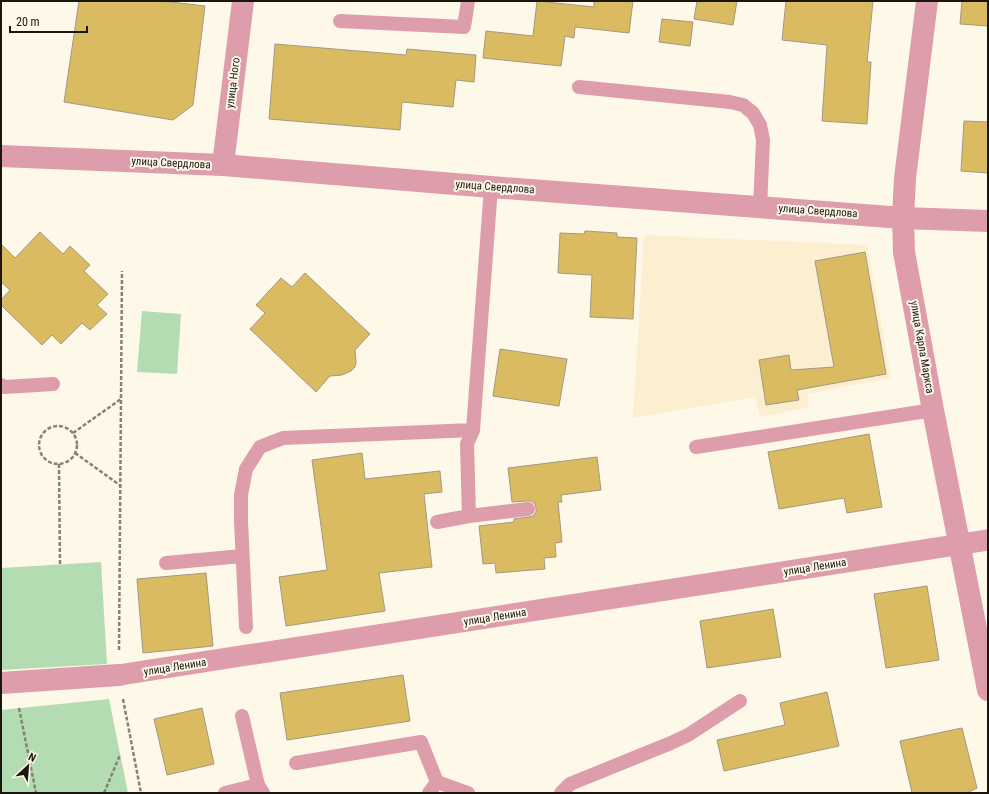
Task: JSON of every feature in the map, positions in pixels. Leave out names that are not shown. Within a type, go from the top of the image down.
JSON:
[{"type":"street","name":"улица Ного","points":[[223,165],[243,1]]},
{"type":"street","name":"улица Карла Маркса","points":[[927,1],[906,178],[904,252],[933,410],[988,690]]},
{"type":"street","name":"улица Свердлова","points":[[1,156],[223,165],[904,218],[988,221]]},
{"type":"street","name":"улица Ленина","points":[[1,683],[119,675],[988,540]]},
{"type":"lane","points":[[340,21],[464,27],[468,1]]},
{"type":"lane","points":[[579,87],[730,102],[743,105],[753,113],[760,125],[763,140],[760,207]]},
{"type":"lane","points":[[469,516],[467,444],[473,430],[491,187]]},
{"type":"lane","points":[[1,385],[5,387],[53,384]]},
{"type":"lane","points":[[696,447],[933,410]]},
{"type":"lane","points":[[246,627],[240,522],[241,495],[246,469],[260,447],[283,438],[473,430]]},
{"type":"lane","points":[[437,522],[469,516],[528,509]]},
{"type":"lane","points":[[166,562],[242,556]]},
{"type":"lane","points":[[561,793],[570,784],[671,744],[740,701]]},
{"type":"lane","points":[[225,793],[260,789],[242,716]]},
{"type":"lane","points":[[296,763],[420,742],[433,787],[468,793]]},
{"type":"path","points":[[122,271],[119,675],[141,793]]},
{"type":"path","points":[[73,433],[121,399]]},
{"type":"path","points":[[60,426],[67,428],[73,433],[77,443],[77,448],[70,460],[59,464],[50,462],[45,458],[41,451],[40,444],[42,436],[49,429],[60,426]]},
{"type":"path","points":[[75,453],[120,486]]},
{"type":"path","points":[[59,464],[60,565]]},
{"type":"path","points":[[19,708],[36,793]]},
{"type":"path","points":[[104,793],[120,755]]},
{"type":"shaded area","points":[[644,235],[867,245],[891,378],[807,394],[809,407],[760,417],[755,397],[633,418]]},
{"type":"green space","points":[[142,311],[181,314],[177,374],[137,372]]},
{"type":"green space","points":[[101,562],[107,664],[1,670],[1,568]]},
{"type":"green space","points":[[109,699],[128,793],[1,793],[1,710]]},
{"type":"building","points":[[79,1],[162,1],[205,6],[193,105],[173,120],[64,102]]},
{"type":"building","points":[[537,1],[594,7],[594,1],[633,1],[629,33],[575,27],[574,38],[565,36],[561,66],[483,58],[486,31],[533,36]]},
{"type":"building","points":[[697,1],[737,1],[733,25],[694,19]]},
{"type":"building","points":[[786,1],[873,1],[867,62],[871,62],[867,124],[822,121],[827,45],[782,40]]},
{"type":"building","points":[[962,1],[988,1],[988,26],[960,24]]},
{"type":"building","points":[[662,19],[693,22],[690,46],[659,42]]},
{"type":"building","points":[[275,44],[406,55],[407,49],[476,55],[474,82],[456,80],[453,107],[402,102],[400,130],[269,119]]},
{"type":"building","points":[[964,121],[988,122],[988,173],[961,171]]},
{"type":"building","points":[[585,231],[617,233],[617,237],[637,238],[633,319],[590,317],[592,275],[558,273],[560,233],[584,234]]},
{"type":"building","points":[[40,232],[63,254],[70,246],[90,265],[84,271],[108,294],[97,305],[107,314],[90,330],[82,323],[61,344],[52,335],[42,345],[1,305],[1,300],[10,290],[1,282],[1,244],[15,258]]},
{"type":"building","points":[[865,252],[886,374],[797,390],[799,400],[766,405],[759,360],[789,355],[791,370],[834,367],[815,261]]},
{"type":"building","points":[[305,273],[370,334],[355,350],[355,367],[351,371],[342,375],[330,376],[316,392],[250,329],[265,313],[256,305],[281,278],[292,287]]},
{"type":"building","points":[[500,349],[567,359],[559,406],[493,396]]},
{"type":"building","points":[[869,434],[882,507],[847,513],[844,498],[779,509],[768,452]]},
{"type":"building","points":[[362,453],[365,479],[440,471],[442,492],[424,494],[432,567],[379,573],[385,611],[286,626],[279,577],[327,570],[312,460]]},
{"type":"building","points":[[597,457],[601,490],[561,495],[562,502],[558,502],[562,542],[555,543],[556,557],[544,558],[545,569],[496,573],[495,563],[483,564],[479,526],[514,522],[514,519],[533,516],[536,512],[535,504],[531,501],[512,502],[508,468]]},
{"type":"building","points":[[206,573],[213,646],[143,653],[137,579]]},
{"type":"building","points":[[927,586],[939,660],[886,668],[874,594]]},
{"type":"building","points":[[773,609],[781,657],[707,668],[700,621]]},
{"type":"building","points":[[403,675],[410,721],[287,740],[280,693]]},
{"type":"building","points":[[827,692],[839,746],[724,771],[717,740],[785,725],[780,703]]},
{"type":"building","points":[[202,708],[214,764],[167,775],[154,719]]},
{"type":"building","points":[[962,728],[977,788],[967,793],[912,793],[900,741]]}]
